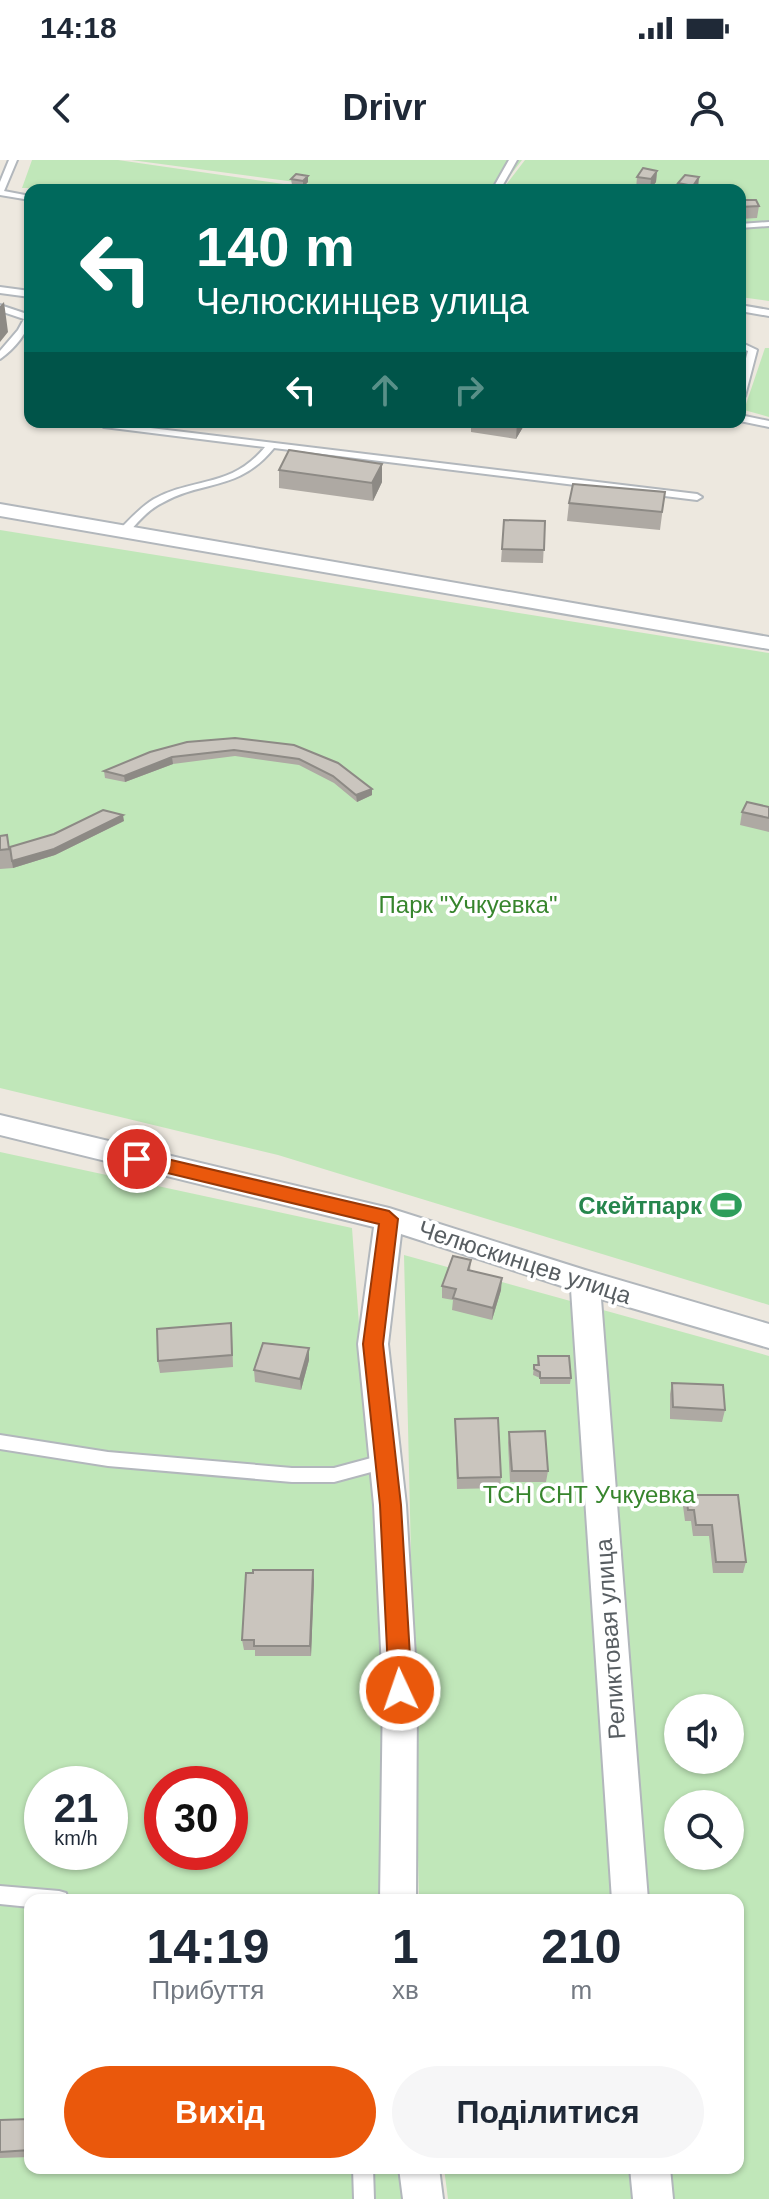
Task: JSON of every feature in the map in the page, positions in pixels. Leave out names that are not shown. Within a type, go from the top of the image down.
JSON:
[{"type":"street","points":[[0,510],[769,643]]},
{"type":"street","name":"Челюскинцев улица","points":[[0,1125],[389,1219],[585,1282],[769,1336]]},
{"type":"street","points":[[389,1219],[373,1344],[386,1461],[400,1690],[398,1894]]},
{"type":"street","name":"Реликтовая улица","points":[[585,1282],[630,1894]]},
{"type":"street","points":[[420,2174],[423,2199]]},
{"type":"street","points":[[651,2174],[653,2199]]},
{"type":"lane","points":[[13,160],[0,192],[24,197]]},
{"type":"lane","points":[[499,184],[513,160]]},
{"type":"lane","points":[[746,226],[769,224]]},
{"type":"lane","points":[[0,290],[24,293]]},
{"type":"lane","points":[[0,308],[24,316]]},
{"type":"lane","points":[[746,309],[769,313]]},
{"type":"lane","points":[[0,356],[24,327]]},
{"type":"lane","points":[[746,347],[753,350],[746,375]]},
{"type":"lane","points":[[746,419],[769,424]]},
{"type":"lane","points":[[136,428],[697,497]]},
{"type":"lane","points":[[125,530],[135,514],[161,497],[237,476],[260,463],[271,445]]},
{"type":"lane","points":[[0,1442],[108,1459],[292,1475],[334,1475],[386,1461]]},
{"type":"lane","points":[[0,1895],[24,1897]]},
{"type":"lane","points":[[363,2174],[364,2199]]},
{"type":"green space","points":[[32,160],[118,160],[284,184],[24,184],[22,188]]},
{"type":"green space","points":[[131,160],[522,160],[504,184],[310,184]]},
{"type":"green space","points":[[525,160],[769,160],[769,301],[746,298],[746,184],[507,184]]},
{"type":"green space","points":[[765,348],[769,348],[769,417],[746,411]]},
{"type":"green space","name":"Парк \"Учкуевка\"","points":[[0,530],[769,653],[769,1305],[278,1155],[0,1088]]},
{"type":"green space","points":[[0,1152],[352,1228],[401,1894],[24,1894],[24,2174],[421,2174],[423,2199],[0,2199]]},
{"type":"green space","name":"ТСН СНТ Учкуевка","points":[[404,1255],[769,1356],[769,2199],[448,2199],[445,2174],[744,2174],[744,1894],[419,1894]]},
{"type":"building","points":[[643,168],[657,171],[651,179],[637,177]]},
{"type":"building","points":[[296,174],[308,176],[303,181],[291,179]]},
{"type":"building","points":[[685,175],[699,177],[694,184],[678,183]]},
{"type":"building","points":[[746,200],[756,200],[759,206],[746,207]]},
{"type":"building","points":[[289,450],[382,464],[372,483],[279,470]]},
{"type":"building","points":[[573,484],[665,492],[662,512],[569,503]]},
{"type":"building","points":[[504,520],[545,521],[544,550],[502,549]]},
{"type":"building","points":[[235,738],[294,745],[338,763],[372,789],[356,795],[333,776],[299,759],[234,750],[172,757],[124,776],[104,771],[150,752],[187,742]]},
{"type":"building","points":[[747,802],[769,807],[769,818],[742,812]]},
{"type":"building","points":[[103,810],[123,815],[54,849],[12,861],[10,847],[54,834]]},
{"type":"building","points":[[7,835],[9,849],[0,850],[0,836]]},
{"type":"building","points":[[453,1256],[471,1260],[468,1270],[502,1278],[493,1308],[453,1298],[456,1289],[442,1286]]},
{"type":"building","points":[[231,1323],[232,1355],[158,1361],[157,1329]]},
{"type":"building","points":[[263,1343],[309,1348],[300,1379],[254,1370]]},
{"type":"building","points":[[538,1356],[569,1356],[571,1378],[540,1378],[540,1372],[534,1369],[534,1365],[539,1365]]},
{"type":"building","points":[[672,1383],[723,1385],[725,1410],[673,1407]]},
{"type":"building","points":[[498,1418],[501,1477],[458,1478],[455,1419]]},
{"type":"building","points":[[545,1431],[548,1471],[512,1471],[509,1432]]},
{"type":"building","points":[[686,1495],[738,1495],[746,1562],[716,1562],[712,1525],[696,1525],[694,1510],[688,1510]]},
{"type":"building","points":[[253,1570],[313,1570],[310,1646],[254,1646],[254,1640],[242,1640],[246,1573],[253,1573]]},
{"type":"building","points":[[24,2119],[24,2150],[0,2152],[0,2120]]},
{"type":"place","name":"Скейтпарк","points":[[726,1205]]},
{"type":"route","points":[[137,1159],[389,1219],[380,1270],[373,1344],[390,1505],[400,1690]]}]
